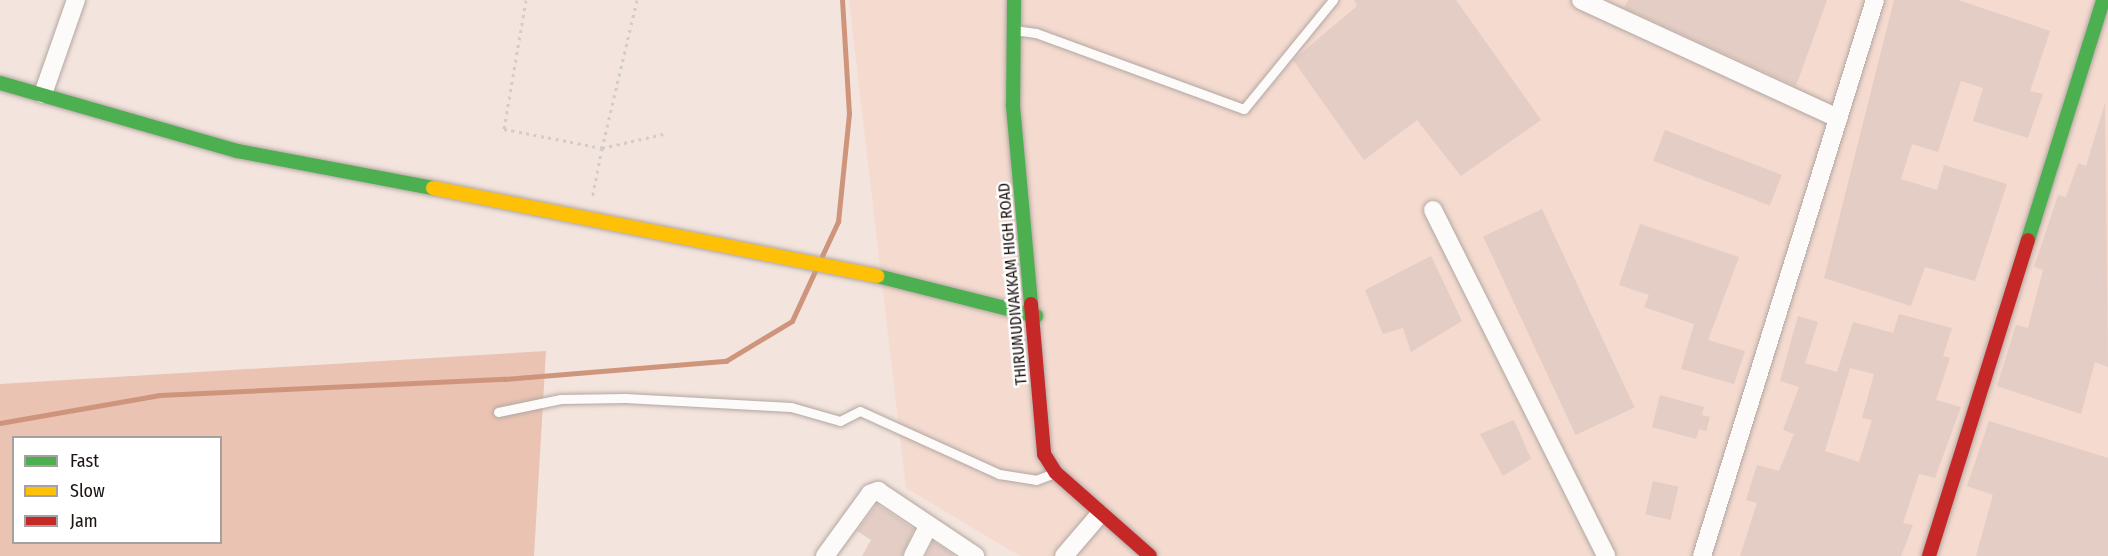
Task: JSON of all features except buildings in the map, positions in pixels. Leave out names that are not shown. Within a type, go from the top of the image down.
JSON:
[{"type":"street","points":[[43,94],[76,0]]},
{"type":"street","name":"THIRUMUDIVAKKAM HIGH ROAD","points":[[1014,0],[1011,30],[1013,106],[1036,316],[1044,453],[1056,472],[1100,514],[1150,556]]},
{"type":"street","points":[[1581,0],[1838,117]]},
{"type":"street","points":[[1702,556],[1875,0]]},
{"type":"street","points":[[1929,556],[2103,0]]},
{"type":"street","points":[[0,83],[237,151],[803,258],[1036,316]]},
{"type":"street","points":[[1433,210],[1606,556]]},
{"type":"street","points":[[825,556],[870,494],[878,491],[975,556]]},
{"type":"street","points":[[1064,556],[1100,514]]},
{"type":"street","points":[[913,556],[928,526]]},
{"type":"lane","points":[[1011,30],[1036,33],[1244,109],[1333,0]]},
{"type":"lane","points":[[498,412],[561,399],[625,398],[791,407],[840,421],[860,411],[999,474],[1036,480],[1056,472]]},
{"type":"path","points":[[526,0],[504,129],[603,148],[663,134]]},
{"type":"path","points":[[588,218],[637,0]]},
{"type":"shaded area","points":[[849,0],[2108,0],[2108,556],[1020,556],[906,488]]},
{"type":"shaded area","points":[[546,351],[534,556],[0,556],[0,384]]},
{"type":"waterway","points":[[822,256],[838,222],[849,114],[842,0]]},
{"type":"waterway","points":[[0,423],[160,395],[505,379],[726,361],[792,321],[816,269]]},
{"type":"traffic: fast","points":[[1014,0],[1013,106],[1031,304]]},
{"type":"traffic: fast","points":[[2028,240],[2103,0]]},
{"type":"traffic: fast","points":[[0,83],[237,151],[433,188]]},
{"type":"traffic: fast","points":[[877,276],[1036,316]]},
{"type":"traffic: slow","points":[[433,188],[877,276]]},
{"type":"traffic: jam","points":[[1929,556],[2028,240]]},
{"type":"traffic: jam","points":[[1031,304],[1044,454],[1056,473],[1150,556]]}]
